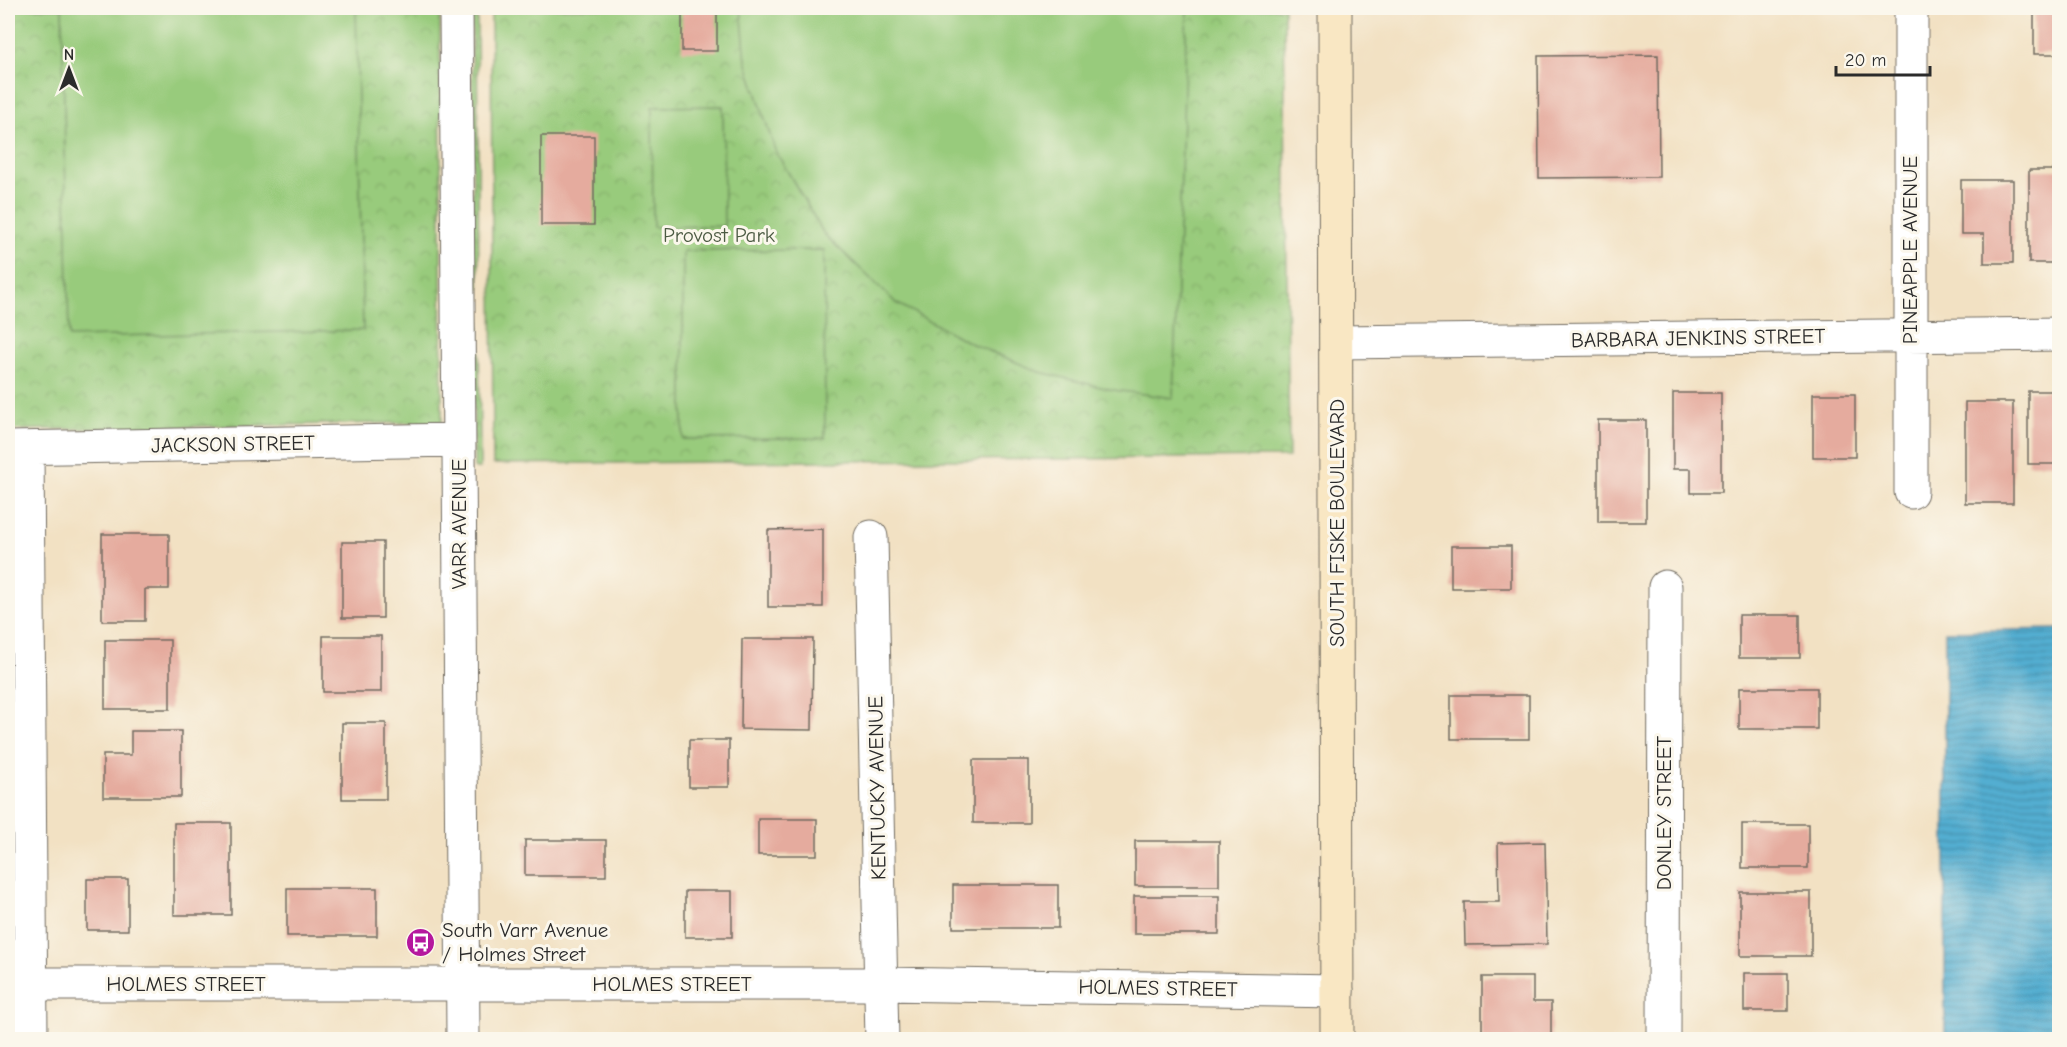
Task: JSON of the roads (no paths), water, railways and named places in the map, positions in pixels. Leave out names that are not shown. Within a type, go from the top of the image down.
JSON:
[{"type":"main road","name":"SOUTH FISKE BOULEVARD","points":[[1335,8],[1337,1040]]},
{"type":"street","name":"VARR AVENUE","points":[[456,8],[463,1040]]},
{"type":"street","name":"PINEAPPLE AVENUE","points":[[1911,8],[1909,335],[1911,492]]},
{"type":"street","name":"BARBARA JENKINS STREET","points":[[1337,342],[2060,334]]},
{"type":"street","name":"JACKSON STREET","points":[[17,448],[458,440]]},
{"type":"street","points":[[17,448],[19,984],[31,1040]]},
{"type":"street","name":"KENTUCKY AVENUE","points":[[871,537],[882,1040]]},
{"type":"street","name":"DONLEY STREET","points":[[1664,1040],[1665,587]]},
{"type":"street","name":"HOLMES STREET","points":[[19,984],[882,984],[1337,991]]},
{"type":"water","points":[[2059,629],[2059,1039],[1945,1039],[1945,631]]},
{"type":"place","name":"South Varr Avenue / Holmes Street","points":[[421,942]]},
{"type":"park label","name":"Provost Park","points":[[719,235]]}]
